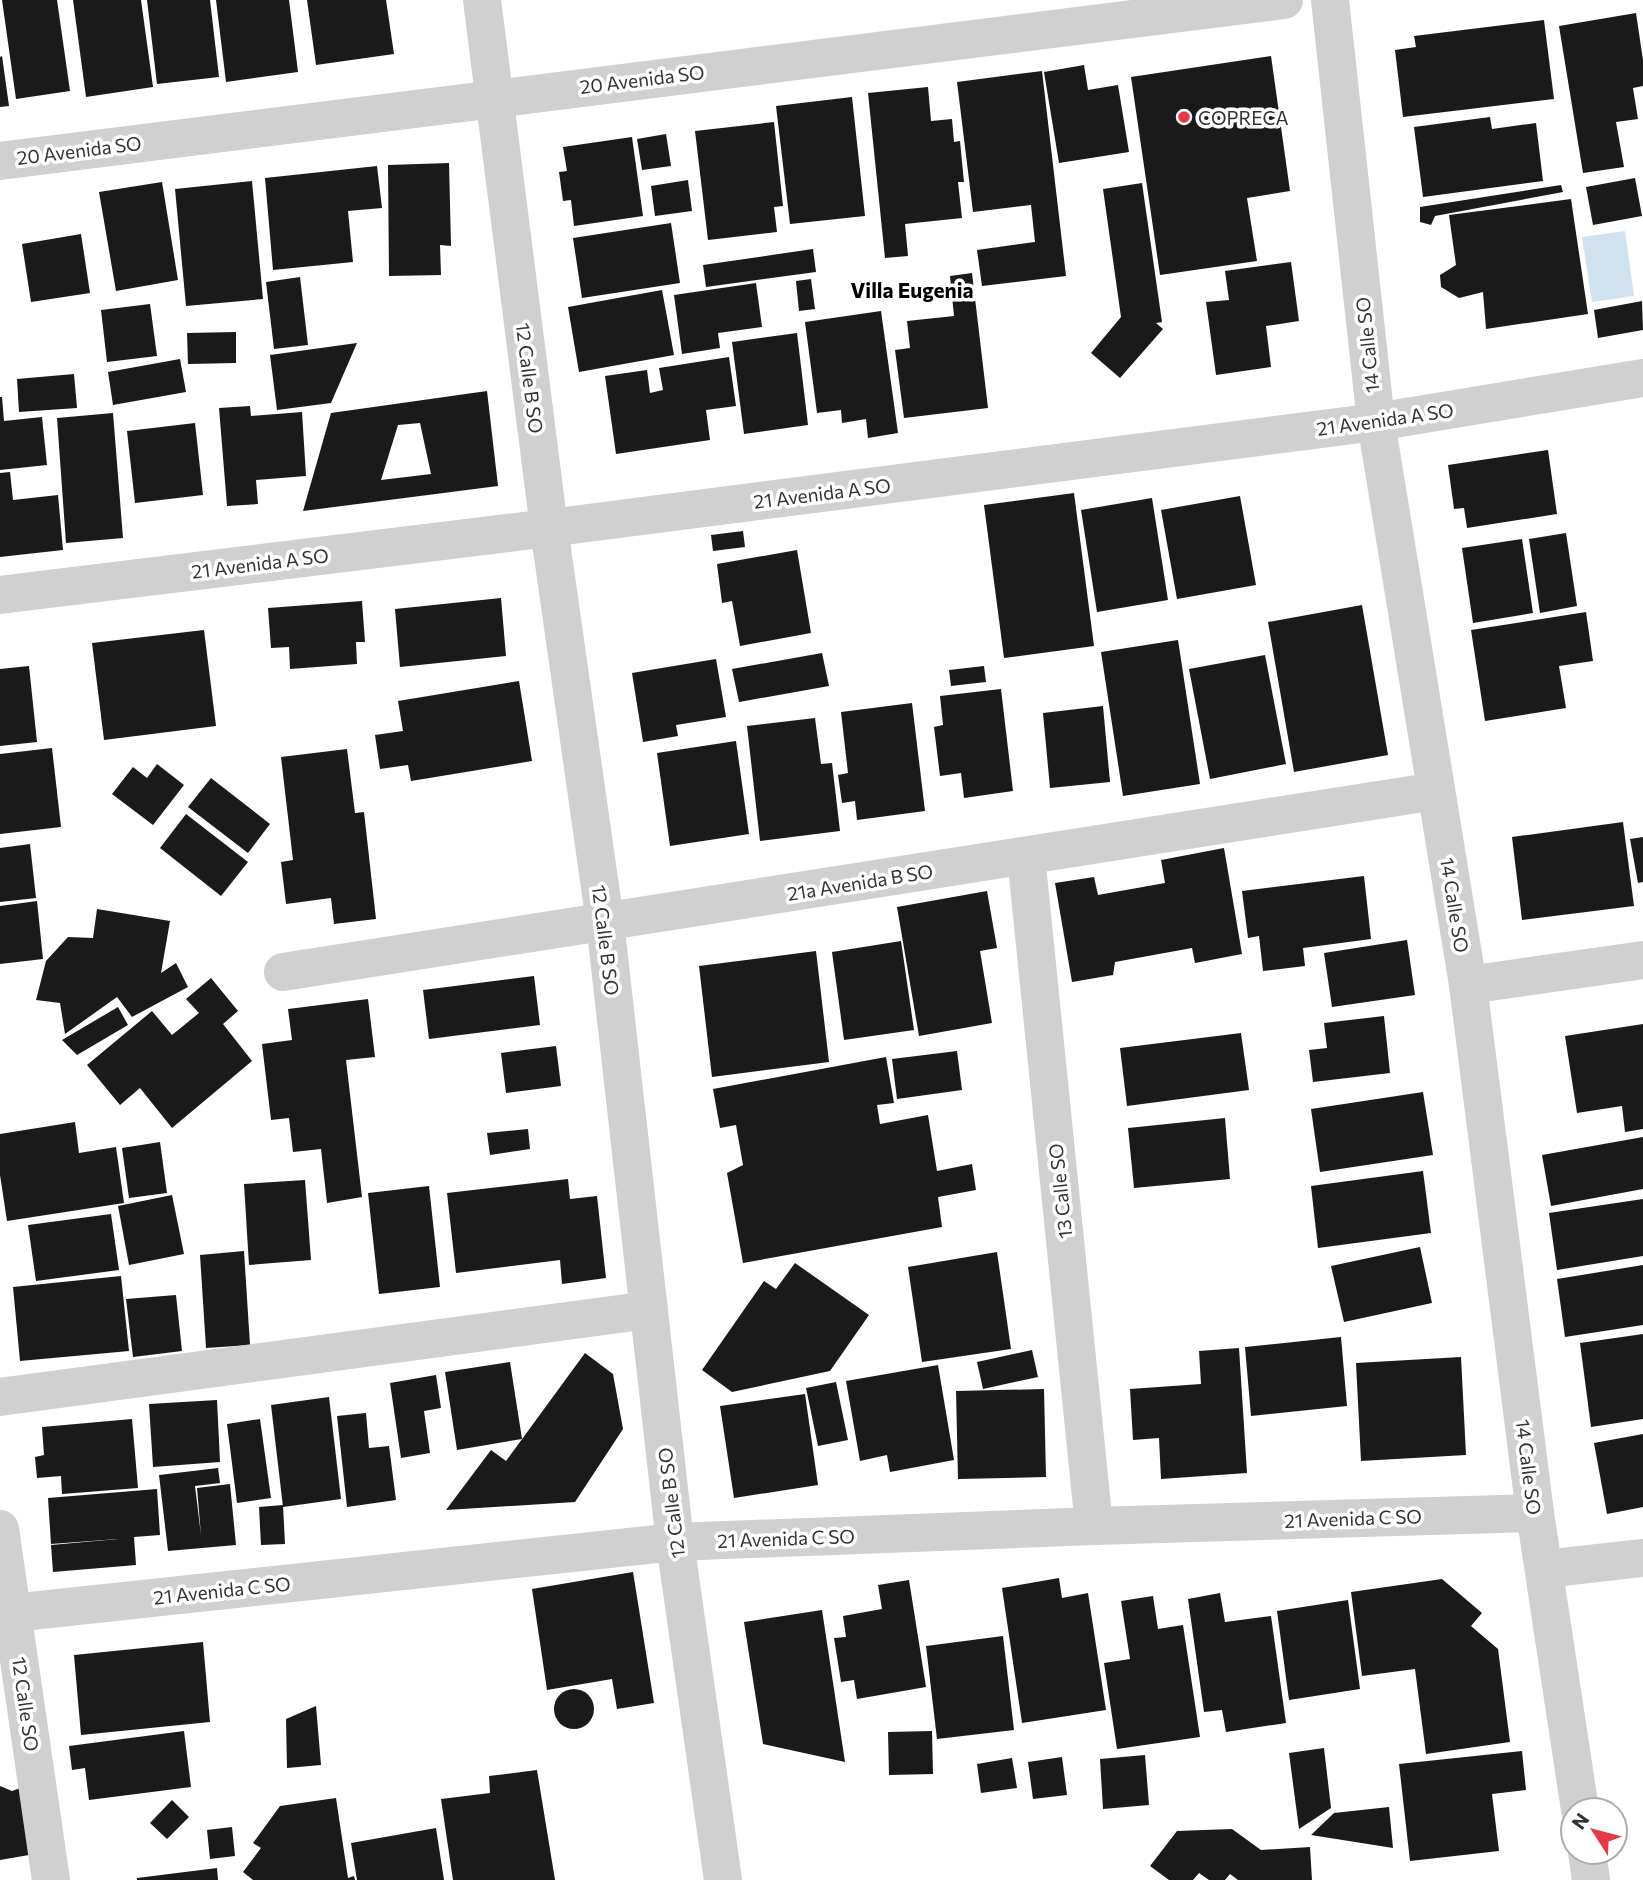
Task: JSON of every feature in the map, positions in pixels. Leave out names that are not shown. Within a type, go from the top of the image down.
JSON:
[{"type":"street","name":"12 Calle B SO","points":[[482,0],[549,528],[604,922],[675,1542],[723,1880]]},
{"type":"street","name":"20 Avenida SO","points":[[0,160],[1284,0]]},
{"type":"street","name":"14 Calle SO","points":[[1330,0],[1376,422],[1468,985],[1535,1513],[1578,1796]]},
{"type":"street","name":"21 Avenida A SO","points":[[0,595],[1376,422],[1643,378]]},
{"type":"street","name":"21a Avenida B SO","points":[[283,972],[1436,791]]},
{"type":"street","name":"13 Calle SO","points":[[1026,856],[1094,1526]]},
{"type":"street","points":[[1468,985],[1643,960]]},
{"type":"street","points":[[0,1397],[649,1310]]},
{"type":"street","name":"21 Avenida C SO","points":[[6,1611],[675,1542],[1535,1513]]},
{"type":"street","name":"12 Calle SO","points":[[0,1529],[6,1611],[51,1880]]},
{"type":"street","points":[[1544,1569],[1643,1558]]},
{"type":"water","points":[[1625,231],[1634,296],[1592,302],[1582,237]]},
{"type":"building","points":[[2,0],[57,0],[70,91],[16,99]]},
{"type":"building","points":[[73,0],[141,0],[153,87],[86,97]]},
{"type":"building","points":[[147,0],[210,0],[219,77],[157,84]]},
{"type":"building","points":[[216,0],[289,0],[298,72],[226,82]]},
{"type":"building","points":[[307,0],[386,0],[394,54],[316,65]]},
{"type":"building","points":[[1636,13],[1643,60],[1643,86],[1633,88],[1638,119],[1616,122],[1624,167],[1583,173],[1559,26]]},
{"type":"building","points":[[1544,20],[1554,99],[1403,117],[1395,50],[1416,47],[1414,36]]},
{"type":"building","points":[[2,56],[9,106],[0,107],[0,57]]},
{"type":"building","points":[[1271,56],[1290,191],[1247,198],[1257,261],[1160,275],[1131,77]]},
{"type":"building","points":[[1084,65],[1088,90],[1118,85],[1129,152],[1059,163],[1044,72]]},
{"type":"building","points":[[1042,71],[1066,276],[982,286],[977,250],[1035,242],[1031,205],[973,212],[957,82]]},
{"type":"building","points":[[928,87],[931,121],[952,119],[954,142],[960,141],[964,182],[958,182],[962,218],[905,224],[908,256],[885,258],[868,93]]},
{"type":"building","points":[[852,97],[865,216],[790,224],[776,106]]},
{"type":"building","points":[[1490,117],[1492,129],[1536,123],[1543,181],[1423,197],[1414,127]]},
{"type":"building","points":[[774,122],[783,206],[774,207],[777,232],[708,240],[695,131]]},
{"type":"building","points":[[666,134],[671,166],[642,170],[637,139]]},
{"type":"building","points":[[632,137],[643,216],[574,226],[571,200],[563,201],[559,172],[567,171],[563,147]]},
{"type":"building","points":[[449,163],[451,246],[440,245],[441,275],[389,276],[388,165]]},
{"type":"building","points":[[377,166],[382,208],[348,211],[353,262],[273,270],[265,178]]},
{"type":"building","points":[[1635,178],[1642,216],[1593,225],[1586,187]]},
{"type":"building","points":[[688,180],[692,211],[655,216],[651,186]]},
{"type":"building","points":[[252,181],[263,299],[186,306],[175,189]]},
{"type":"building","points":[[162,182],[178,280],[116,291],[99,192]]},
{"type":"building","points":[[1142,183],[1162,322],[1156,323],[1163,329],[1120,378],[1091,353],[1121,317],[1103,189]]},
{"type":"building","points":[[1561,185],[1563,192],[1435,216],[1431,225],[1420,222],[1420,207]]},
{"type":"building","points":[[1571,199],[1588,314],[1486,329],[1483,292],[1459,298],[1441,287],[1440,275],[1456,265],[1449,215]]},
{"type":"building","points":[[671,223],[680,283],[582,298],[573,238]]},
{"type":"building","points":[[81,234],[90,293],[31,302],[22,244]]},
{"type":"building","points":[[813,249],[816,272],[706,287],[703,265]]},
{"type":"building","points":[[1291,262],[1299,321],[1266,326],[1271,367],[1216,375],[1206,302],[1229,300],[1225,271]]},
{"type":"building","points":[[972,273],[988,408],[904,418],[895,350],[910,348],[907,321],[954,316],[950,276]]},
{"type":"building","points":[[300,277],[308,345],[274,349],[266,282]]},
{"type":"building","points":[[811,279],[815,309],[799,311],[796,281]]},
{"type":"building","points":[[756,283],[762,327],[718,333],[720,348],[682,354],[674,295]]},
{"type":"building","points":[[662,290],[674,355],[579,372],[568,307]]},
{"type":"building","points":[[1642,301],[1643,330],[1598,338],[1594,310]]},
{"type":"building","points":[[150,304],[157,356],[107,362],[101,310]]},
{"type":"building","points":[[881,311],[898,433],[868,438],[866,419],[842,423],[841,410],[817,413],[805,322]]},
{"type":"building","points":[[236,332],[236,363],[188,364],[187,333]]},
{"type":"building","points":[[797,333],[808,425],[744,434],[732,342]]},
{"type":"building","points":[[357,343],[331,403],[277,410],[270,355]]},
{"type":"building","points":[[729,357],[736,406],[706,410],[710,440],[616,454],[605,376],[647,370],[650,393],[663,390],[659,368]]},
{"type":"building","points":[[180,359],[186,392],[113,405],[108,372]]},
{"type":"building","points":[[74,374],[77,408],[19,412],[17,379]]},
{"type":"building","points":[[487,391],[498,486],[303,511],[331,413]],"holes":[[[420,423],[431,474],[381,480],[398,425]]]},
{"type":"building","points":[[0,397],[4,421],[42,417],[47,465],[0,470]]},
{"type":"building","points":[[250,406],[251,416],[302,412],[306,476],[256,480],[258,504],[227,506],[219,408]]},
{"type":"building","points":[[113,413],[123,538],[66,543],[57,418]]},
{"type":"building","points":[[195,423],[203,495],[135,503],[127,431]]},
{"type":"building","points":[[1548,450],[1557,514],[1467,528],[1464,508],[1454,509],[1448,465]]},
{"type":"building","points":[[10,472],[13,500],[58,495],[63,550],[0,557],[0,473]]},
{"type":"building","points":[[1074,493],[1094,646],[1004,658],[984,505]]},
{"type":"building","points":[[1240,496],[1256,585],[1177,599],[1161,510]]},
{"type":"building","points":[[1152,498],[1168,600],[1097,612],[1081,510]]},
{"type":"building","points":[[743,531],[745,547],[713,551],[711,535]]},
{"type":"building","points":[[1566,533],[1577,606],[1540,613],[1529,539]]},
{"type":"building","points":[[1522,539],[1533,613],[1473,623],[1462,548]]},
{"type":"building","points":[[797,550],[811,633],[740,646],[732,601],[722,603],[717,564]]},
{"type":"building","points":[[501,598],[506,656],[400,667],[395,609]]},
{"type":"building","points":[[362,601],[365,642],[356,642],[357,664],[290,669],[289,647],[271,648],[268,608]]},
{"type":"building","points":[[1362,605],[1388,755],[1294,772],[1268,622]]},
{"type":"building","points":[[1586,612],[1593,661],[1559,666],[1566,708],[1485,721],[1471,630]]},
{"type":"building","points":[[204,630],[216,726],[104,740],[92,643]]},
{"type":"building","points":[[1178,640],[1200,784],[1123,796],[1101,652]]},
{"type":"building","points":[[822,653],[829,686],[739,702],[732,669]]},
{"type":"building","points":[[1265,655],[1286,764],[1210,779],[1189,669]]},
{"type":"building","points":[[716,659],[726,717],[676,725],[678,736],[643,742],[632,673]]},
{"type":"building","points":[[29,666],[37,742],[0,746],[0,669]]},
{"type":"building","points":[[984,666],[986,682],[951,686],[949,670]]},
{"type":"building","points":[[519,681],[532,761],[411,781],[408,765],[380,769],[375,735],[403,731],[398,701]]},
{"type":"building","points":[[1001,689],[1013,791],[964,798],[961,773],[940,776],[934,727],[943,725],[940,696]]},
{"type":"building","points":[[912,703],[925,811],[857,820],[855,801],[842,803],[838,775],[848,773],[841,712]]},
{"type":"building","points":[[1103,706],[1110,782],[1050,788],[1043,713]]},
{"type":"building","points":[[815,718],[821,764],[832,763],[840,831],[760,841],[747,726]]},
{"type":"building","points":[[736,741],[749,834],[670,846],[657,753]]},
{"type":"building","points":[[52,748],[61,827],[0,834],[0,754]]},
{"type":"building","points":[[347,749],[355,813],[364,812],[376,919],[334,924],[331,898],[286,904],[281,862],[293,860],[281,757]]},
{"type":"building","points":[[157,764],[184,785],[153,825],[112,794],[133,767],[147,778]]},
{"type":"building","points":[[211,778],[270,824],[248,853],[188,807]]},
{"type":"building","points":[[186,814],[248,862],[221,896],[160,848]]},
{"type":"building","points":[[1623,822],[1634,906],[1522,920],[1512,837]]},
{"type":"building","points":[[1643,837],[1643,882],[1638,883],[1630,839]]},
{"type":"building","points":[[30,844],[36,898],[0,902],[0,848]]},
{"type":"building","points":[[1224,848],[1242,954],[1195,963],[1192,948],[1115,962],[1113,975],[1072,982],[1055,883],[1094,877],[1098,895],[1165,883],[1161,860]]},
{"type":"building","points":[[1364,876],[1371,939],[1303,948],[1305,966],[1263,971],[1259,936],[1248,938],[1242,891]]},
{"type":"building","points":[[987,891],[997,948],[980,951],[992,1023],[919,1036],[897,907]]},
{"type":"building","points":[[37,901],[43,959],[0,964],[0,906]]},
{"type":"building","points":[[97,909],[170,921],[161,973],[176,963],[188,987],[132,1017],[117,997],[65,1034],[60,1003],[36,1000],[46,961],[68,937],[93,938]]},
{"type":"building","points":[[1407,940],[1415,995],[1332,1007],[1324,953]]},
{"type":"building","points":[[901,941],[914,1030],[844,1040],[832,952]]},
{"type":"building","points":[[816,951],[829,1062],[712,1077],[699,966]]},
{"type":"building","points":[[534,976],[540,1025],[429,1039],[423,990]]},
{"type":"building","points":[[211,978],[238,1011],[223,1024],[252,1061],[172,1128],[140,1088],[120,1105],[87,1065],[152,1011],[172,1035],[199,1013],[186,999]]},
{"type":"building","points":[[368,999],[375,1057],[346,1060],[362,1197],[327,1203],[321,1149],[293,1152],[289,1118],[271,1120],[262,1044],[292,1040],[288,1009]]},
{"type":"building","points":[[118,1007],[128,1025],[77,1055],[62,1040]]},
{"type":"building","points":[[1384,1016],[1390,1073],[1313,1082],[1309,1050],[1327,1048],[1324,1023]]},
{"type":"building","points":[[1643,1024],[1643,1129],[1625,1132],[1622,1106],[1577,1113],[1565,1036]]},
{"type":"building","points":[[1241,1033],[1249,1090],[1127,1106],[1120,1048]]},
{"type":"building","points":[[556,1046],[561,1086],[506,1093],[501,1053]]},
{"type":"building","points":[[957,1051],[962,1090],[897,1099],[892,1059]]},
{"type":"building","points":[[886,1057],[894,1103],[877,1105],[880,1124],[928,1115],[937,1171],[972,1164],[976,1190],[938,1197],[942,1227],[743,1263],[727,1173],[743,1165],[736,1125],[720,1128],[713,1089]]},
{"type":"building","points":[[1423,1092],[1433,1155],[1320,1172],[1311,1109]]},
{"type":"building","points":[[1225,1118],[1230,1179],[1134,1188],[1128,1128]]},
{"type":"building","points":[[75,1122],[79,1153],[116,1147],[124,1203],[7,1221],[0,1175],[0,1134]]},
{"type":"building","points":[[528,1129],[530,1149],[490,1155],[487,1133]]},
{"type":"building","points":[[1643,1137],[1643,1189],[1551,1206],[1542,1155]]},
{"type":"building","points":[[160,1142],[167,1193],[129,1198],[122,1148]]},
{"type":"building","points":[[1423,1171],[1431,1233],[1318,1248],[1311,1186]]},
{"type":"building","points":[[568,1179],[570,1199],[597,1196],[606,1278],[562,1284],[560,1260],[456,1273],[447,1193]]},
{"type":"building","points":[[305,1180],[311,1260],[249,1265],[244,1184]]},
{"type":"building","points":[[429,1186],[440,1287],[379,1294],[368,1193]]},
{"type":"building","points":[[172,1195],[184,1254],[129,1265],[118,1206]]},
{"type":"building","points":[[1643,1199],[1643,1256],[1557,1270],[1549,1213]]},
{"type":"building","points":[[111,1214],[119,1270],[36,1281],[28,1225]]},
{"type":"building","points":[[1420,1247],[1432,1303],[1344,1322],[1331,1266]]},
{"type":"building","points":[[244,1251],[250,1345],[206,1348],[200,1255]]},
{"type":"building","points":[[997,1252],[1011,1349],[922,1362],[908,1267]]},
{"type":"building","points":[[795,1263],[869,1315],[830,1371],[732,1392],[702,1370],[764,1281],[776,1289]]},
{"type":"building","points":[[1643,1265],[1643,1325],[1565,1337],[1557,1279]]},
{"type":"building","points":[[121,1276],[129,1351],[20,1361],[13,1287]]},
{"type":"building","points":[[176,1295],[182,1351],[133,1357],[126,1299]]},
{"type":"building","points":[[1643,1334],[1643,1419],[1591,1427],[1580,1343]]},
{"type":"building","points":[[1341,1337],[1347,1406],[1251,1416],[1245,1347]]},
{"type":"building","points":[[1239,1348],[1247,1473],[1161,1479],[1159,1438],[1133,1440],[1130,1389],[1201,1384],[1199,1351]]},
{"type":"building","points":[[1032,1350],[1038,1377],[983,1389],[977,1362]]},
{"type":"building","points":[[585,1353],[613,1374],[623,1429],[575,1502],[446,1510],[491,1450],[506,1461]]},
{"type":"building","points":[[1461,1357],[1466,1455],[1361,1461],[1356,1363]]},
{"type":"building","points":[[510,1362],[522,1439],[457,1450],[445,1372]]},
{"type":"building","points":[[938,1365],[954,1460],[890,1472],[887,1455],[860,1461],[846,1381]]},
{"type":"building","points":[[436,1375],[441,1408],[424,1411],[430,1453],[401,1458],[390,1383]]},
{"type":"building","points":[[836,1382],[848,1440],[818,1446],[806,1388]]},
{"type":"building","points":[[1044,1389],[1046,1477],[958,1479],[956,1391]]},
{"type":"building","points":[[805,1394],[818,1485],[734,1498],[720,1406]]},
{"type":"building","points":[[329,1397],[341,1499],[283,1507],[271,1405]]},
{"type":"building","points":[[217,1400],[220,1462],[153,1467],[149,1404]]},
{"type":"building","points":[[366,1413],[369,1448],[389,1446],[396,1500],[347,1507],[337,1416]]},
{"type":"building","points":[[132,1419],[138,1488],[62,1494],[61,1476],[37,1478],[35,1457],[44,1455],[42,1427]]},
{"type":"building","points":[[260,1419],[271,1498],[237,1503],[227,1424]]},
{"type":"building","points":[[1643,1434],[1643,1507],[1607,1514],[1594,1443]]},
{"type":"building","points":[[218,1468],[220,1483],[195,1486],[201,1535],[197,1488],[230,1484],[236,1545],[168,1551],[159,1475]]},
{"type":"building","points":[[157,1489],[160,1535],[134,1537],[136,1565],[53,1572],[51,1545],[118,1539],[51,1544],[48,1498]]},
{"type":"building","points":[[283,1505],[285,1544],[261,1545],[259,1507]]},
{"type":"building","points":[[633,1572],[654,1703],[617,1709],[612,1679],[547,1690],[532,1589]]},
{"type":"building","points":[[1059,1578],[1062,1598],[1088,1593],[1106,1710],[1022,1723],[1002,1588]]},
{"type":"building","points":[[1442,1579],[1482,1613],[1471,1626],[1498,1649],[1510,1742],[1426,1754],[1415,1669],[1362,1676],[1351,1592]]},
{"type":"building","points":[[909,1580],[926,1687],[857,1699],[854,1680],[841,1682],[834,1638],[846,1637],[843,1616],[882,1609],[878,1585]]},
{"type":"building","points":[[1220,1593],[1225,1622],[1271,1616],[1286,1723],[1226,1732],[1222,1710],[1204,1712],[1188,1599]]},
{"type":"building","points":[[1153,1596],[1158,1629],[1183,1625],[1200,1737],[1117,1749],[1104,1663],[1130,1659],[1121,1601]]},
{"type":"building","points":[[1348,1600],[1360,1689],[1289,1700],[1277,1611]]},
{"type":"building","points":[[822,1610],[845,1762],[763,1744],[744,1622]]},
{"type":"building","points":[[1003,1636],[1014,1730],[937,1739],[926,1646]]},
{"type":"building","points":[[203,1642],[210,1722],[81,1735],[74,1655]]},
{"type":"building","points":[[574,1689],[582,1690],[588,1695],[593,1701],[593,1717],[588,1723],[582,1728],[574,1729],[566,1728],[560,1723],[555,1717],[554,1709],[555,1701],[560,1695],[566,1690]]},
{"type":"building","points":[[316,1706],[321,1765],[287,1768],[286,1719]]},
{"type":"building","points":[[184,1731],[191,1787],[89,1800],[85,1768],[72,1770],[69,1746]]},
{"type":"building","points":[[932,1731],[933,1774],[889,1775],[888,1732]]},
{"type":"building","points":[[1324,1748],[1331,1808],[1299,1829],[1289,1753]]},
{"type":"building","points":[[1522,1751],[1526,1790],[1492,1794],[1499,1851],[1410,1861],[1399,1764]]},
{"type":"building","points":[[1145,1755],[1149,1805],[1103,1809],[1100,1759]]},
{"type":"building","points":[[1062,1757],[1067,1795],[1033,1799],[1028,1762]]},
{"type":"building","points":[[1012,1758],[1017,1788],[981,1793],[977,1764]]},
{"type":"building","points":[[537,1770],[555,1880],[453,1880],[441,1799],[490,1793],[489,1776]]},
{"type":"building","points":[[29,1785],[29,1855],[0,1860],[0,1786],[12,1791]]},
{"type":"building","points":[[336,1798],[348,1878],[354,1876],[355,1880],[253,1880],[243,1872],[261,1848],[253,1843],[280,1806]]},
{"type":"building","points":[[172,1800],[189,1817],[167,1839],[150,1823]]},
{"type":"building","points":[[1389,1807],[1393,1848],[1311,1835],[1334,1813]]},
{"type":"building","points":[[232,1827],[235,1856],[210,1859],[207,1830]]},
{"type":"building","points":[[436,1828],[444,1880],[357,1880],[351,1843]]},
{"type":"building","points":[[1232,1829],[1261,1850],[1310,1847],[1312,1880],[1238,1880],[1230,1874],[1225,1880],[1209,1880],[1199,1873],[1193,1880],[1169,1880],[1150,1866],[1177,1831]]},
{"type":"building","points":[[217,1868],[218,1880],[137,1880],[137,1878]]},
{"type":"place","name":"COPRECA","points":[[1184,117]]},
{"type":"district","name":"Villa Eugenia","points":[[912,289]]}]
